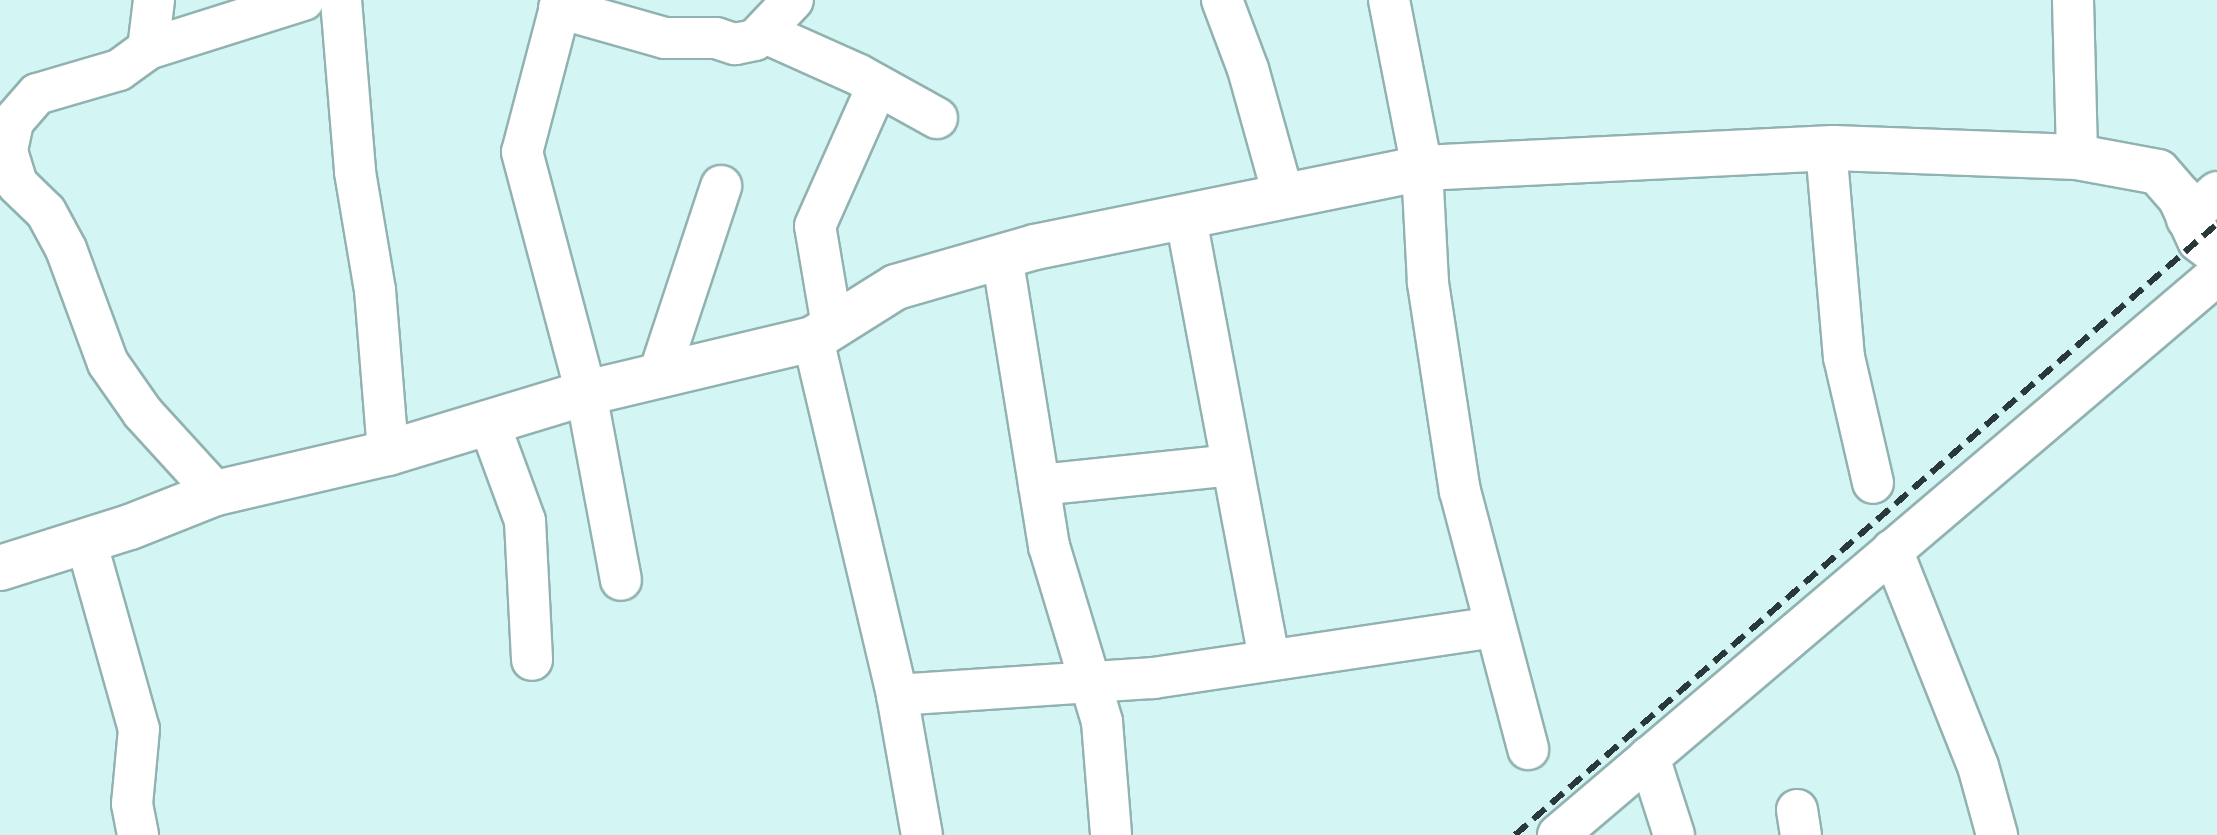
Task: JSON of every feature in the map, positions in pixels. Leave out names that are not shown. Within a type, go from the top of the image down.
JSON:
[{"type":"street","points":[[148,49],[154,0]]},
{"type":"street","points":[[216,493],[143,413],[108,363],[66,249],[46,212],[17,184],[7,151],[13,122],[37,94],[119,70],[148,49],[303,0]]},
{"type":"street","points":[[341,0],[355,172],[375,290],[388,453]]},
{"type":"street","points":[[621,580],[586,393],[522,152],[561,4],[665,38],[716,38],[735,44],[755,40],[793,0]]},
{"type":"street","points":[[1222,0],[1248,69],[1284,198]]},
{"type":"street","points":[[1389,0],[1422,168],[1428,283],[1447,416],[1493,627],[1528,749]]},
{"type":"street","points":[[2073,0],[2077,157]]},
{"type":"street","points":[[763,32],[937,118]]},
{"type":"street","points":[[877,87],[815,226],[823,333],[897,695],[922,835]]},
{"type":"street","points":[[1826,148],[1844,357],[1873,483]]},
{"type":"street","points":[[0,568],[86,541],[216,493],[388,453],[586,393],[823,333],[896,287],[1002,256],[1422,168],[1826,148],[2077,157],[2158,172],[2180,197],[2202,206],[2200,240],[2217,272],[1558,835]]},
{"type":"street","points":[[659,374],[721,186]]},
{"type":"street","points":[[1186,219],[1269,659]]},
{"type":"street","points":[[1002,256],[1049,546],[1102,722],[1111,835]]},
{"type":"street","points":[[489,423],[525,521],[532,660]]},
{"type":"street","points":[[1039,485],[1232,465]]},
{"type":"street","points":[[86,541],[139,729],[132,804],[138,835]]},
{"type":"street","points":[[1892,550],[1978,766],[1997,835]]},
{"type":"street","points":[[897,695],[1153,678],[1493,627]]},
{"type":"street","points":[[1649,757],[1674,835]]},
{"type":"railway","points":[[1515,835],[2217,224]]}]
